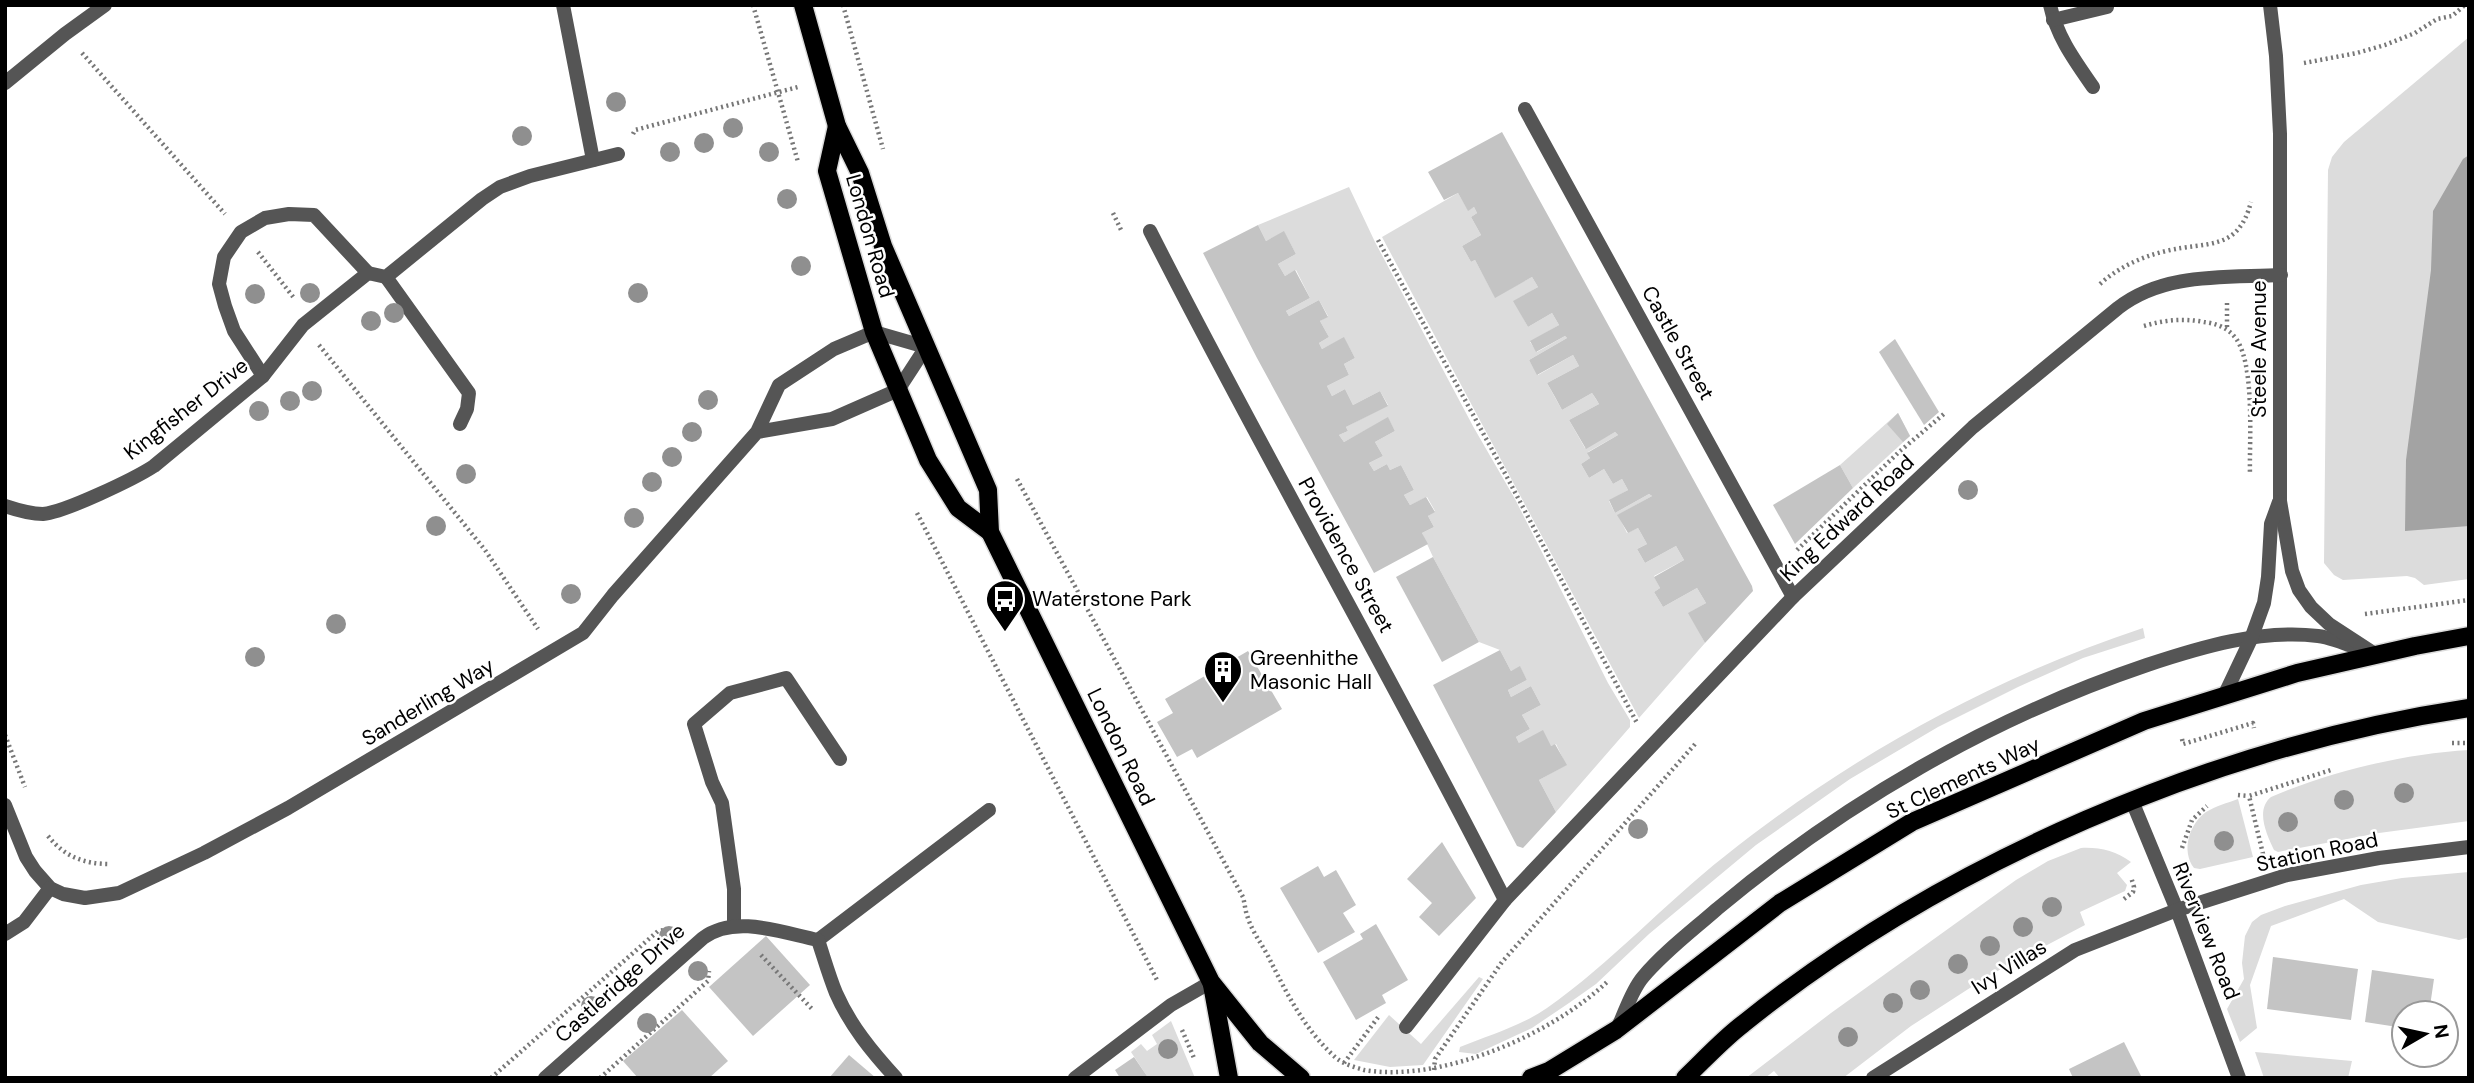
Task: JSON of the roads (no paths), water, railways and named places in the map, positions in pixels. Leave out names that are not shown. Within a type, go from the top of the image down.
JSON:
[{"type":"main road","name":"London Road","points":[[803,5],[837,126],[860,173],[883,246],[988,490],[990,532],[1211,982],[1260,1043],[1301,1078]]},
{"type":"main road","name":"London Road","points":[[837,126],[827,171],[874,332],[928,460],[958,508],[990,532]]},
{"type":"main road","name":"St Clements Way","points":[[1531,1078],[1549,1071],[1616,1030],[1780,903],[1912,822],[2173,712],[2297,673],[2375,654],[2469,636]]},
{"type":"main road","points":[[1685,1078],[1753,1016],[1840,953],[1936,893],[2020,851],[2132,801],[2260,756],[2364,728],[2469,708]]},
{"type":"main road","name":"London Road","points":[[1211,982],[1229,1078]]},
{"type":"street","points":[[5,83],[105,5]]},
{"type":"street","points":[[562,5],[593,160]]},
{"type":"street","name":"Steele Avenue","points":[[2270,5],[2279,102],[2280,501],[2292,571],[2299,590],[2311,607],[2329,624],[2375,654]]},
{"type":"street","points":[[2093,87],[2068,51],[2052,12],[2107,7]]},
{"type":"street","name":"Castle Street","points":[[1525,109],[1793,597]]},
{"type":"street","points":[[386,277],[500,187],[518,179],[618,154]]},
{"type":"street","points":[[263,376],[234,331],[219,284],[224,257],[242,232],[265,218],[289,214],[314,215],[368,273],[386,277],[470,393],[467,410],[460,424]]},
{"type":"street","name":"Providence Street","points":[[1150,231],[1220,370],[1389,677],[1505,900]]},
{"type":"street","name":"Kingfisher Drive","points":[[5,506],[33,513],[55,512],[141,474],[263,376],[307,322],[368,273]]},
{"type":"street","name":"King Edward Road","points":[[1406,1027],[1505,900],[1793,597],[1973,427],[2128,299],[2173,282],[2281,275]]},
{"type":"street","points":[[757,432],[832,419],[898,390],[926,346],[874,332]]},
{"type":"street","name":"Sanderling Way","points":[[50,888],[63,894],[85,898],[106,896],[131,888],[232,839],[310,796],[583,633],[613,595],[757,432],[779,385],[834,349],[874,332]]},
{"type":"street","points":[[2224,696],[2251,639],[2264,599],[2270,524],[2280,501]]},
{"type":"street","points":[[1616,1030],[1640,979],[1660,958],[1755,878],[1846,813],[1900,779],[2068,693],[2189,651],[2251,639],[2320,636],[2375,654]]},
{"type":"street","points":[[734,926],[733,889],[722,803],[712,782],[694,724],[730,693],[786,678],[840,759]]},
{"type":"street","name":"Riverview Road","points":[[2132,801],[2177,910],[2239,1078]]},
{"type":"street","points":[[5,805],[26,857],[50,888],[24,922],[5,934]]},
{"type":"street","points":[[896,1078],[860,1035],[849,1017],[835,989],[818,940],[989,810]]},
{"type":"street","name":"Station Road","points":[[2177,910],[2287,875],[2343,864],[2469,847]]},
{"type":"street","name":"Ivy Villas","points":[[1873,1078],[2075,950],[2177,910]]},
{"type":"street","name":"Castleridge Drive","points":[[545,1078],[703,938],[720,928],[752,927],[818,940]]},
{"type":"street","points":[[1075,1078],[1171,1005],[1211,982]]},
{"type":"place","name":"Waterstone Park","points":[[1005,633]]},
{"type":"place","name":"Greenhithe Masonic Hall","points":[[1223,704]]}]
